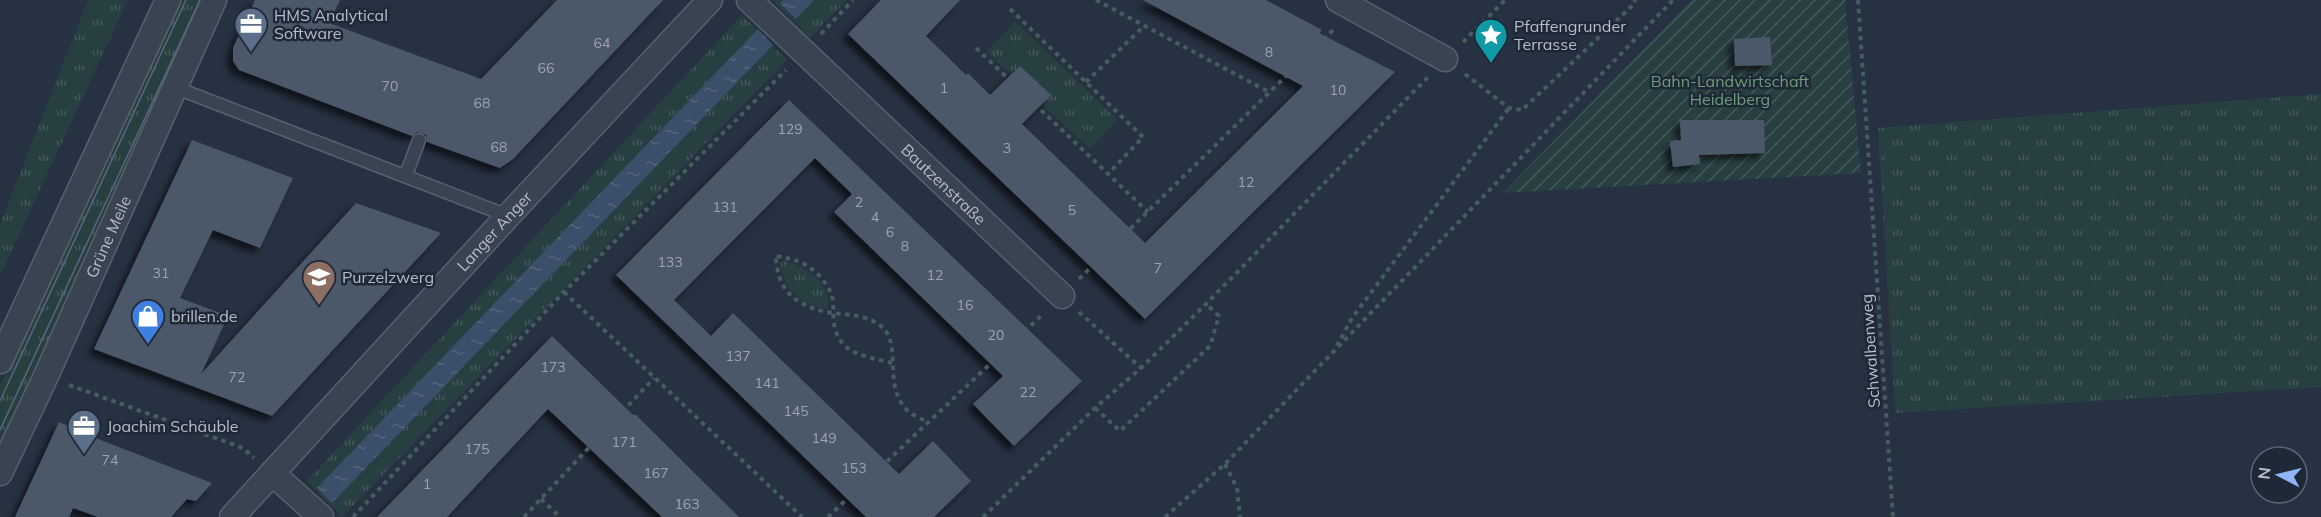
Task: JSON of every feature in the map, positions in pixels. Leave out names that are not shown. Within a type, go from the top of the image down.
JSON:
[{"type":"street","points":[[0,361],[168,0]]},
{"type":"street","name":"Grüne Meile","points":[[0,473],[46,376],[214,0]]},
{"type":"street","name":"Langer Anger","points":[[232,517],[710,0]]},
{"type":"street","name":"Bautzenstraße","points":[[749,0],[1062,296]]},
{"type":"street","points":[[1347,5],[1445,59]]},
{"type":"street","points":[[272,473],[321,517]]},
{"type":"lane","points":[[174,87],[508,216]]},
{"type":"lane","points":[[406,176],[419,140]]},
{"type":"path","points":[[353,517],[564,292],[853,0]]},
{"type":"path","points":[[1096,0],[1269,92]]},
{"type":"path","points":[[983,517],[1206,304],[1505,0]]},
{"type":"path","points":[[1445,59],[1509,108],[1522,110],[1634,4],[1635,0]]},
{"type":"path","points":[[1165,517],[1226,464],[1673,0]]},
{"type":"path","name":"Schwalbenweg","points":[[1858,0],[1893,517]]},
{"type":"path","points":[[828,517],[1148,212],[1269,92],[1347,5]]},
{"type":"path","points":[[1010,9],[1143,137],[1108,174]]},
{"type":"path","points":[[1086,82],[1144,26]]},
{"type":"path","points":[[976,48],[1148,212]]},
{"type":"path","points":[[1334,351],[1352,318],[1509,108]]},
{"type":"path","points":[[892,363],[865,356],[845,346],[836,330],[831,314],[833,302],[830,289],[806,263],[775,256],[780,279],[796,300],[812,309],[831,314],[852,315],[879,324],[888,333],[892,363],[894,388],[900,401],[909,412],[928,422]]},
{"type":"path","points":[[564,292],[802,517]]},
{"type":"path","points":[[1062,296],[1141,368]]},
{"type":"path","points":[[1095,408],[1120,431],[1210,346],[1219,316],[1206,304]]},
{"type":"path","points":[[46,376],[243,448],[272,473]]},
{"type":"path","points":[[524,517],[654,378]]},
{"type":"path","points":[[1226,464],[1237,488],[1240,517]]},
{"type":"path","points":[[541,499],[560,517]]},
{"type":"green space","points":[[88,0],[128,0],[0,276],[0,224]]},
{"type":"green space","points":[[179,0],[208,0],[0,447],[0,385]]},
{"type":"green space","points":[[772,0],[847,0],[810,38]]},
{"type":"green space","name":"Bahn-Landwirtschaft Heidelberg","points":[[1692,0],[1845,0],[1861,173],[1503,193]]},
{"type":"green space","points":[[742,15],[787,60],[342,517],[307,481]]},
{"type":"green space","points":[[1015,21],[1118,120],[1090,149],[1041,104],[1050,95],[1020,66],[1011,75],[987,52]]},
{"type":"green space","points":[[2321,94],[2321,387],[1895,413],[1878,128]]},
{"type":"green space","points":[[783,261],[799,266],[822,284],[828,300],[827,308],[810,304],[796,295],[785,281],[780,264]]},
{"type":"water","points":[[783,0],[814,0],[796,19],[780,4]]},
{"type":"water","points":[[758,29],[773,45],[332,503],[317,488]]},
{"type":"building","points":[[255,0],[340,0],[329,23],[481,79],[557,0],[663,0],[513,159],[500,168],[427,142],[426,135],[422,133],[417,132],[412,136],[239,70],[233,61],[233,48]]},
{"type":"building","points":[[881,0],[960,0],[926,36],[990,95],[1020,66],[1051,95],[1022,124],[1145,243],[1303,86],[1143,0],[1266,0],[1322,30],[1319,33],[1395,72],[1145,319],[848,34]]},
{"type":"building","points":[[1770,37],[1772,65],[1735,66],[1734,39]]},
{"type":"building","points":[[789,100],[1082,381],[1014,446],[973,404],[1003,376],[834,212],[852,194],[815,158],[674,300],[711,336],[733,313],[899,474],[933,441],[971,481],[934,517],[866,517],[616,275]]},
{"type":"building","points":[[1680,120],[1764,120],[1765,153],[1699,155],[1700,164],[1673,167],[1670,141],[1681,140]]},
{"type":"building","points":[[192,140],[293,178],[260,248],[213,230],[180,298],[228,316],[201,374],[356,203],[441,233],[272,416],[94,349]]},
{"type":"building","points":[[552,336],[739,517],[662,517],[548,409],[447,517],[377,517]]},
{"type":"building","points":[[59,422],[212,483],[196,501],[187,499],[171,517],[98,517],[73,508],[69,517],[15,517]]},
{"type":"tram line","points":[[0,401],[186,0]]},
{"type":"tram line","points":[[0,430],[200,0]]},
{"type":"place","name":"HMS Analytical Software","points":[[251,53]]},
{"type":"place","name":"Pfaffengrunder Terrasse","points":[[1491,64]]},
{"type":"place","name":"Purzelzwerg","points":[[319,306]]},
{"type":"place","name":"brillen.de","points":[[148,345]]},
{"type":"place","name":"Joachim Schäuble","points":[[84,455]]}]
